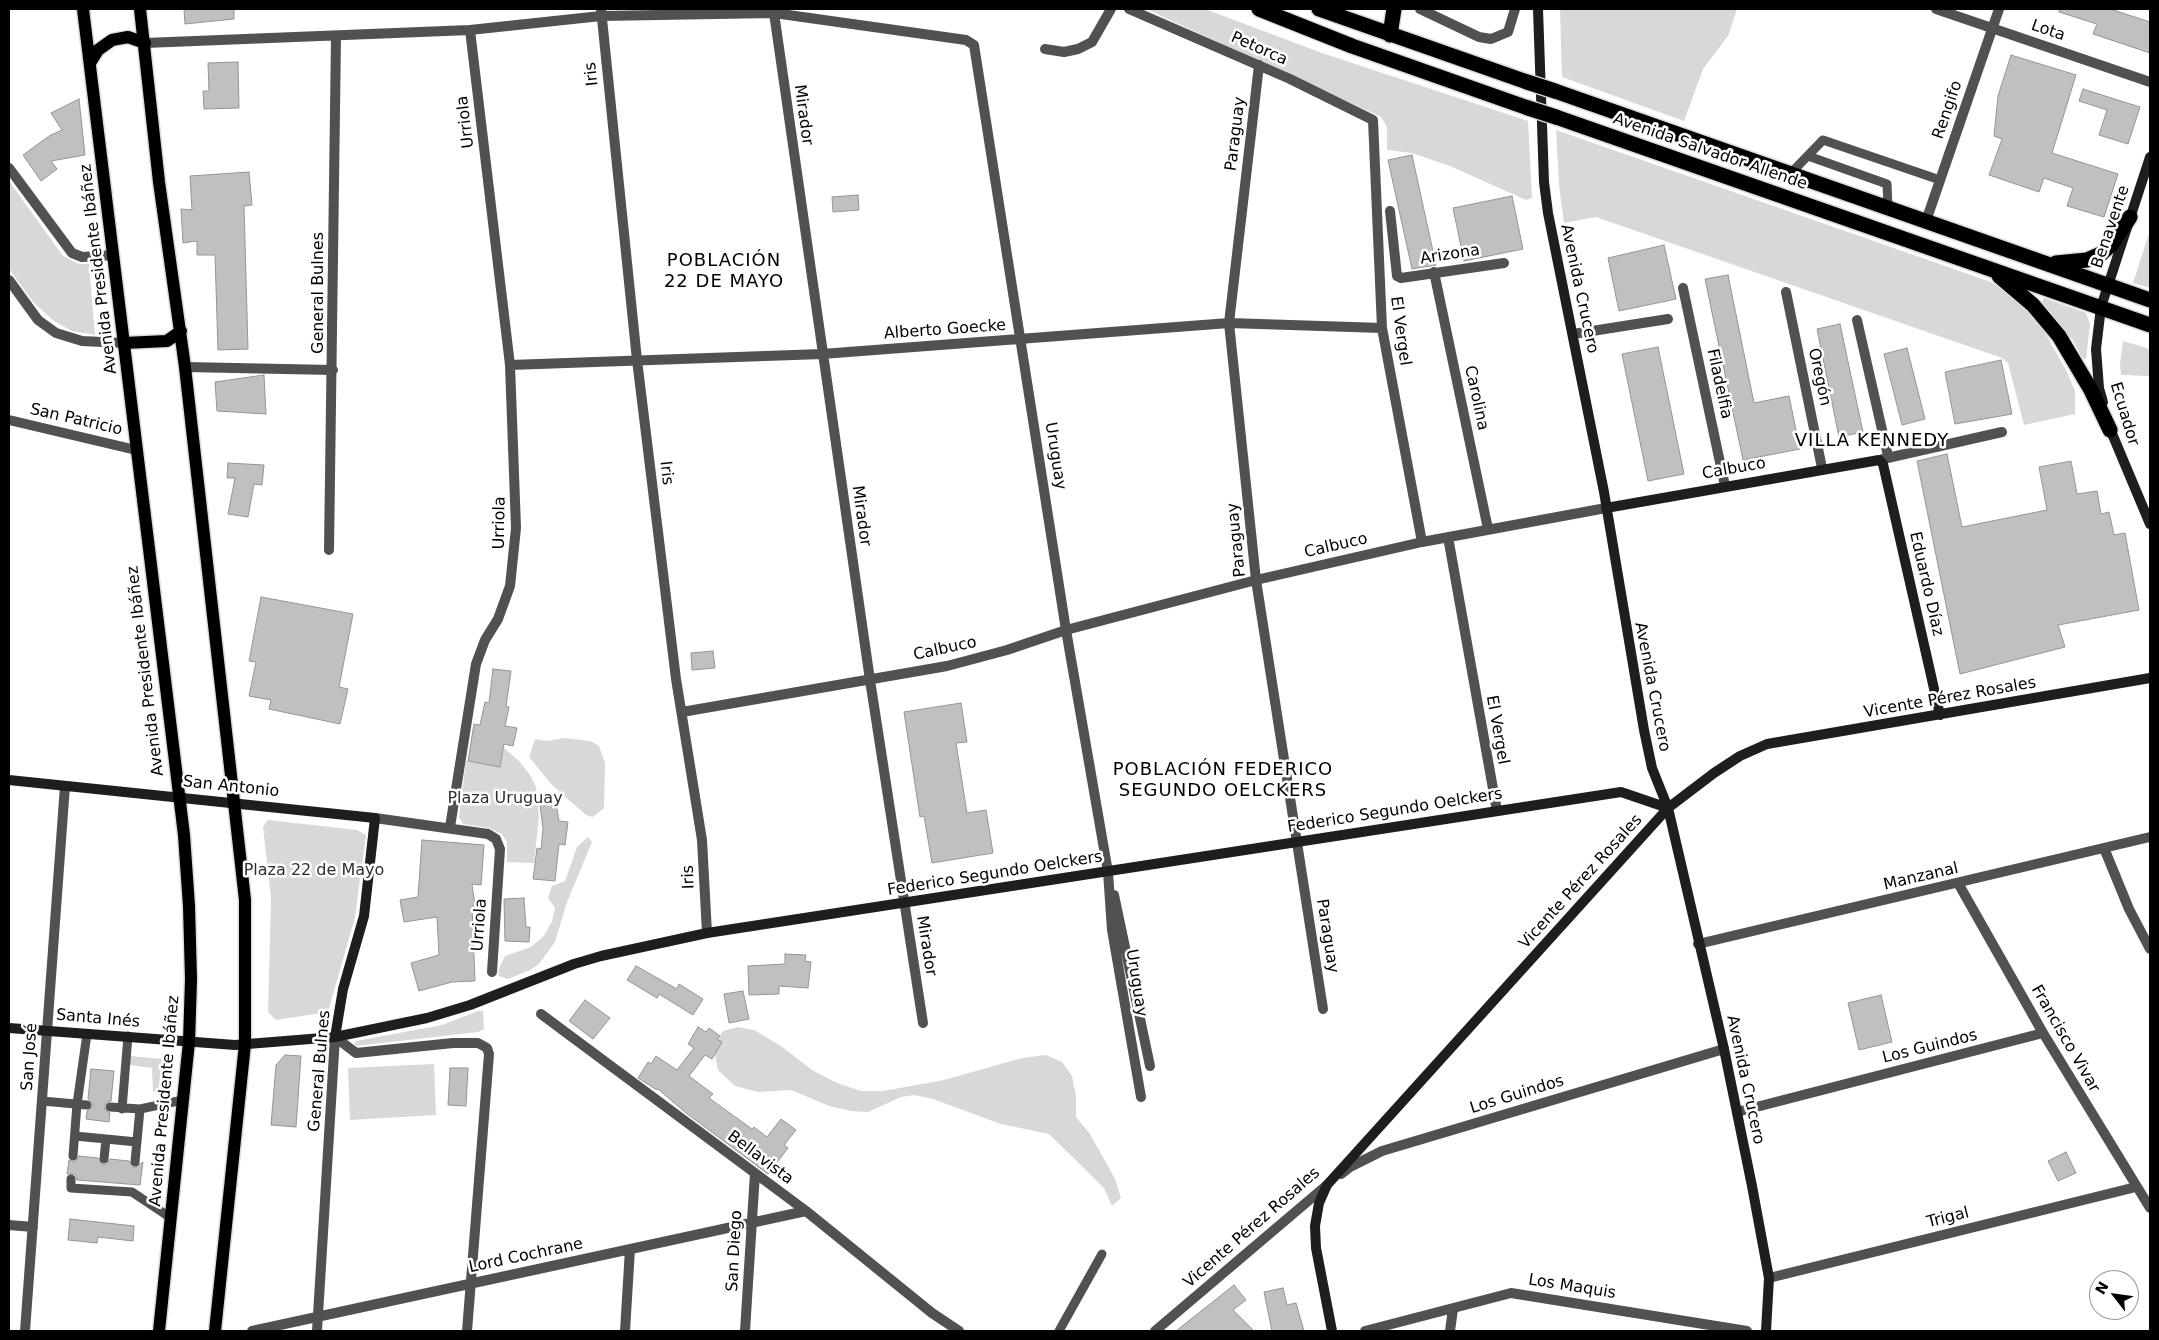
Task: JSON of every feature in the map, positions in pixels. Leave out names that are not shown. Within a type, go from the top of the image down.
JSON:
[{"type":"highway","name":"Avenida Salvador Allende","points":[[1259,9],[1352,46],[2150,324]]},
{"type":"highway","name":"Avenida Salvador Allende","points":[[1319,9],[2150,300]]},
{"type":"highway","points":[[1390,35],[1394,9]]},
{"type":"highway","points":[[2050,264],[2094,258],[2111,245],[2130,217]]},
{"type":"highway","points":[[1993,270],[2032,305],[2059,336],[2091,390],[2110,430]]},
{"type":"main road","name":"Avenida Presidente Ibáñez","points":[[83,9],[178,796],[189,906],[191,971],[189,1042],[159,1331]]},
{"type":"main road","points":[[140,9],[160,192],[186,367],[245,900],[245,1044],[215,1331]]},
{"type":"main road","name":"Avenida Crucero","points":[[1538,9],[1546,200],[1606,508],[1644,730],[1652,768],[1668,808],[1737,1112],[1768,1278],[1766,1331]]},
{"type":"main road","points":[[90,63],[98,50],[112,40],[128,37],[145,43]]},
{"type":"main road","name":"Benavente","points":[[2101,307],[2150,157]]},
{"type":"main road","name":"Ecuador","points":[[2101,307],[2096,349],[2096,368],[2110,430],[2150,524]]},
{"type":"main road","points":[[124,343],[167,341],[181,331]]},
{"type":"main road","name":"Calbuco","points":[[1606,508],[1884,458]]},
{"type":"main road","name":"Eduardo Díaz","points":[[1884,458],[1883,464],[1940,715]]},
{"type":"main road","name":"Vicente Pérez Rosales","points":[[1327,1185],[1668,808],[1740,756],[1768,744],[2150,678]]},
{"type":"main road","name":"San Antonio","points":[[9,780],[178,796],[375,818]]},
{"type":"main road","name":"Federico Segundo Oelckers","points":[[245,1044],[336,1037],[456,1010],[601,956],[707,933],[1621,792],[1668,808]]},
{"type":"main road","name":"General Bulnes","points":[[336,1037],[343,989],[364,916],[375,818]]},
{"type":"main road","name":"Santa Inés","points":[[9,1028],[189,1042],[245,1044]]},
{"type":"main road","points":[[1327,1185],[1319,1203],[1315,1226],[1316,1248],[1332,1331]]},
{"type":"street","points":[[1044,49],[1064,52],[1078,49],[1092,42],[1111,9]]},
{"type":"street","name":"Petorca","points":[[1129,9],[1259,65],[1349,108],[1373,122]]},
{"type":"street","points":[[1420,9],[1479,37],[1491,40],[1508,32],[1515,9]]},
{"type":"street","name":"Lota","points":[[1936,9],[2150,82]]},
{"type":"street","name":"Rengifo","points":[[1926,221],[1999,9]]},
{"type":"street","points":[[145,43],[470,30],[601,12],[774,13]]},
{"type":"street","name":"Iris","points":[[601,12],[637,360],[682,712],[702,840],[707,933]]},
{"type":"street","name":"Uruguay","points":[[774,13],[966,40],[974,45],[1022,340],[1066,630],[1108,872],[1120,915],[1150,1066]]},
{"type":"street","name":"Mirador","points":[[774,13],[870,680],[923,1023]]},
{"type":"street","name":"Urriola","points":[[470,30],[510,366],[516,528],[512,575],[498,619],[485,640],[476,664],[450,827],[488,834],[496,839],[500,849],[492,972]]},
{"type":"street","name":"General Bulnes","points":[[329,550],[333,370],[336,36]]},
{"type":"street","name":"Paraguay","points":[[1259,65],[1229,322],[1256,580],[1323,1008]]},
{"type":"street","name":"El Vergel","points":[[1373,122],[1382,328],[1422,542]]},
{"type":"street","points":[[9,168],[72,253],[82,257],[114,255]]},
{"type":"street","name":"Arizona","points":[[1390,211],[1397,276],[1401,278],[1504,263]]},
{"type":"street","name":"Carolina","points":[[1434,272],[1488,529]]},
{"type":"street","points":[[9,280],[38,320],[56,333],[82,341],[124,343]]},
{"type":"street","name":"Filadelfia","points":[[1683,288],[1724,486]]},
{"type":"street","name":"Oregón","points":[[1786,292],[1822,468]]},
{"type":"street","points":[[1573,334],[1668,319]]},
{"type":"street","name":"Eduardo Díaz","points":[[1857,320],[1884,458]]},
{"type":"street","name":"Alberto Goecke","points":[[510,366],[822,354],[1022,340],[1229,322],[1382,328]]},
{"type":"street","points":[[186,367],[333,370]]},
{"type":"street","name":"San Patricio","points":[[9,420],[136,450]]},
{"type":"street","name":"Calbuco","points":[[1884,458],[2002,432]]},
{"type":"street","name":"Calbuco","points":[[682,712],[947,666],[1007,650],[1066,630],[1256,580],[1422,542],[1606,508]]},
{"type":"street","name":"El Vergel","points":[[1448,537],[1497,811]]},
{"type":"street","name":"San José","points":[[25,1331],[65,786]]},
{"type":"street","name":"San Antonio","points":[[375,818],[450,827]]},
{"type":"street","name":"Manzanal","points":[[1698,944],[2150,837]]},
{"type":"street","points":[[2104,848],[2129,909],[2150,949]]},
{"type":"street","name":"Uruguay","points":[[1108,872],[1112,930],[1140,1097]]},
{"type":"street","name":"Francisco Vivar","points":[[1958,883],[2043,1033],[2150,1208]]},
{"type":"street","name":"Bellavista","points":[[541,1014],[806,1211],[932,1313],[959,1331]]},
{"type":"street","name":"Los Guindos","points":[[1737,1112],[2043,1033]]},
{"type":"street","points":[[336,1037],[356,1053],[453,1043],[478,1043],[487,1048],[489,1054],[467,1331]]},
{"type":"street","name":"General Bulnes","points":[[317,1331],[336,1037]]},
{"type":"street","name":"Los Guindos","points":[[1327,1185],[1350,1167],[1382,1151],[1724,1049]]},
{"type":"street","name":"San Diego","points":[[746,1331],[755,1173]]},
{"type":"street","name":"Vicente Pérez Rosales","points":[[1156,1331],[1327,1185]]},
{"type":"street","name":"Trigal","points":[[1768,1278],[2136,1187]]},
{"type":"street","name":"Lord Cochrane","points":[[252,1331],[806,1211]]},
{"type":"street","points":[[9,1225],[32,1227]]},
{"type":"street","points":[[624,1331],[630,1249]]},
{"type":"street","name":"Los Maquis","points":[[1365,1331],[1510,1293],[1747,1331]]},
{"type":"street","points":[[1450,1331],[1453,1309]]},
{"type":"lane","points":[[1791,173],[1823,140],[1940,180]]},
{"type":"lane","points":[[1808,156],[1887,184],[1888,208]]},
{"type":"lane","points":[[73,1156],[77,1104],[87,1034]]},
{"type":"lane","points":[[122,1108],[128,1036]]},
{"type":"lane","points":[[110,1107],[140,1110],[183,1100]]},
{"type":"lane","points":[[42,1101],[87,1105]]},
{"type":"lane","points":[[135,1162],[140,1110]]},
{"type":"lane","points":[[75,1136],[137,1142]]},
{"type":"lane","points":[[104,1159],[106,1139]]},
{"type":"lane","points":[[71,1179],[71,1188],[101,1186],[132,1189],[171,1218]]},
{"type":"lane","points":[[1059,1331],[1102,1254]]},
{"type":"green space","points":[[1146,9],[1205,9],[1322,53],[1528,121],[1532,198],[1526,200],[1450,166],[1412,153],[1387,150],[1387,127],[1381,117]]},
{"type":"green space","points":[[1560,9],[1737,9],[1728,36],[1703,69],[1684,121],[1562,77]]},
{"type":"green space","points":[[1556,130],[1991,282],[2019,302],[2043,329],[2066,370],[2075,391],[2075,414],[2024,425],[2008,363],[2002,358],[1596,217],[1564,223],[1559,185]]},
{"type":"green space","points":[[9,181],[63,256],[79,264],[89,264],[95,335],[72,331],[54,321],[34,303],[9,269]]},
{"type":"green space","points":[[2148,236],[2150,237],[2150,288],[2133,283]]},
{"type":"green space","points":[[2044,298],[2086,313],[2090,324],[2086,359],[2082,358],[2073,340],[2042,302]]},
{"type":"green space","points":[[2123,341],[2150,349],[2150,376],[2121,375],[2120,365]]},
{"type":"green space","points":[[564,738],[590,741],[599,746],[605,763],[604,808],[593,817],[586,815],[552,785],[529,757],[535,739],[547,741]]},
{"type":"green space","name":"Plaza Uruguay","points":[[504,748],[519,761],[530,775],[536,787],[539,816],[534,863],[507,862],[507,842],[502,834],[489,828],[463,824],[459,817],[466,761],[500,767]]},
{"type":"green space","name":"Plaza 22 de Mayo","points":[[268,820],[357,830],[366,835],[355,917],[328,1012],[276,1020],[268,1012],[271,897],[263,827]]},
{"type":"green space","points":[[588,837],[592,842],[567,902],[555,942],[539,964],[530,970],[508,979],[499,976],[498,971],[505,956],[531,947],[544,936],[552,921],[555,908],[548,898],[552,886],[565,881],[577,847]]},
{"type":"green space","points":[[478,1011],[483,1011],[484,1029],[478,1032],[356,1046],[354,1044],[356,1041],[442,1025]]},
{"type":"green space","points":[[738,1027],[754,1030],[781,1046],[812,1070],[837,1083],[861,1091],[883,1091],[944,1080],[1022,1058],[1046,1055],[1062,1062],[1072,1076],[1076,1096],[1076,1117],[1090,1134],[1115,1179],[1121,1198],[1112,1206],[1104,1188],[1049,1134],[1001,1124],[933,1099],[914,1095],[901,1097],[868,1112],[851,1111],[829,1106],[791,1090],[758,1092],[735,1086],[718,1070],[715,1055],[717,1040],[723,1031]]},
{"type":"green space","points":[[130,1056],[162,1059],[158,1094],[153,1091],[152,1068],[129,1065]]},
{"type":"green space","points":[[434,1064],[436,1115],[350,1120],[348,1068]]},
{"type":"building","points":[[184,9],[234,9],[234,19],[185,24]]},
{"type":"building","points":[[2059,9],[2110,9],[2150,22],[2150,53],[2093,34],[2097,24],[2059,12]]},
{"type":"building","points":[[2011,55],[2076,75],[2052,153],[2118,174],[2104,217],[2067,206],[2073,188],[2044,178],[2039,192],[1989,175],[2002,139],[1994,136],[1998,96]]},
{"type":"building","points":[[238,62],[239,108],[204,109],[203,91],[209,91],[208,63]]},
{"type":"building","points":[[2083,89],[2140,107],[2128,144],[2099,135],[2107,110],[2079,101]]},
{"type":"building","points":[[79,99],[85,155],[51,161],[57,169],[41,181],[23,155],[49,136],[62,130],[51,113]]},
{"type":"building","points":[[1412,155],[1436,265],[1412,269],[1388,160]]},
{"type":"building","points":[[249,172],[252,205],[244,206],[248,349],[218,350],[215,255],[197,255],[197,241],[183,243],[181,209],[192,210],[190,176]]},
{"type":"building","points":[[858,195],[859,210],[833,212],[832,197]]},
{"type":"building","points":[[1512,196],[1523,249],[1464,261],[1453,208]]},
{"type":"building","points":[[1664,245],[1676,299],[1619,311],[1608,258]]},
{"type":"building","points":[[1728,275],[1754,403],[1789,396],[1800,449],[1743,460],[1705,279]]},
{"type":"building","points":[[1840,324],[1863,432],[1839,437],[1817,329]]},
{"type":"building","points":[[1658,347],[1684,474],[1648,481],[1622,354]]},
{"type":"building","points":[[1907,348],[1925,419],[1902,425],[1884,354]]},
{"type":"building","points":[[2001,360],[2012,414],[1955,424],[1945,372]]},
{"type":"building","points":[[264,375],[266,414],[217,411],[215,382]]},
{"type":"building","points":[[1947,454],[1962,527],[2047,510],[2039,467],[2071,461],[2077,494],[2097,491],[2101,514],[2109,512],[2114,535],[2125,533],[2139,610],[2058,625],[2065,647],[1960,674],[1917,461]]},
{"type":"building","points":[[228,463],[264,465],[262,485],[254,484],[248,517],[228,514],[235,478],[227,478]]},
{"type":"building","points":[[261,597],[353,614],[339,687],[348,689],[340,724],[269,709],[271,700],[249,696],[256,662],[249,661]]},
{"type":"building","points":[[713,651],[715,668],[692,670],[691,653]]},
{"type":"building","points":[[493,669],[511,671],[506,706],[509,707],[505,726],[517,728],[513,746],[504,744],[500,767],[468,761],[474,724],[480,725],[485,702],[489,703]]},
{"type":"building","points":[[961,703],[967,742],[956,743],[967,813],[986,810],[993,853],[932,863],[924,816],[920,817],[904,712]]},
{"type":"building","points":[[556,803],[559,821],[568,822],[565,845],[559,844],[555,881],[533,879],[537,848],[541,849],[543,828],[540,805]]},
{"type":"building","points":[[422,840],[484,845],[481,885],[472,884],[475,906],[472,906],[475,981],[452,982],[419,991],[411,963],[439,955],[437,917],[404,922],[400,900],[418,897]]},
{"type":"building","points":[[524,898],[526,927],[530,927],[529,942],[505,941],[504,899]]},
{"type":"building","points":[[785,954],[806,955],[805,961],[811,962],[808,988],[779,986],[779,994],[749,995],[748,966],[785,964]]},
{"type":"building","points":[[636,966],[677,989],[679,984],[703,999],[693,1015],[659,994],[657,998],[627,980]]},
{"type":"building","points":[[743,991],[749,1019],[729,1023],[724,994]]},
{"type":"building","points":[[1881,995],[1892,1042],[1859,1050],[1848,1003]]},
{"type":"building","points":[[585,1000],[610,1018],[593,1039],[569,1021]]},
{"type":"building","points":[[698,1027],[706,1032],[709,1028],[720,1036],[717,1039],[722,1042],[712,1059],[705,1055],[689,1076],[713,1094],[709,1098],[752,1129],[754,1127],[767,1137],[781,1119],[796,1130],[784,1145],[788,1148],[768,1174],[686,1113],[658,1089],[638,1078],[648,1062],[651,1064],[656,1056],[677,1070],[694,1048],[688,1044]]},
{"type":"building","points":[[285,1055],[301,1056],[296,1127],[271,1125],[276,1065]]},
{"type":"building","points":[[450,1068],[468,1068],[466,1106],[448,1105]]},
{"type":"building","points":[[91,1069],[114,1071],[111,1101],[107,1102],[104,1106],[105,1110],[110,1113],[109,1122],[86,1119],[87,1111],[93,1106],[92,1102],[88,1099]]},
{"type":"building","points":[[2066,1152],[2076,1173],[2058,1181],[2048,1161]]},
{"type":"building","points":[[79,1156],[98,1158],[103,1165],[107,1164],[110,1159],[129,1161],[134,1168],[143,1162],[140,1185],[77,1180],[75,1174],[67,1174],[69,1160],[75,1162]]},
{"type":"building","points":[[70,1219],[134,1226],[133,1241],[98,1237],[97,1243],[68,1240]]},
{"type":"building","points":[[1234,1285],[1246,1300],[1233,1310],[1254,1331],[1176,1331]]},
{"type":"building","points":[[1283,1288],[1287,1305],[1296,1303],[1304,1331],[1272,1331],[1264,1292]]},
{"type":"district","name":"POBLACIÓN 22 DE MAYO","points":[[724,271]]},
{"type":"district","name":"VILLA KENNEDY","points":[[1872,441]]},
{"type":"district","name":"POBLACIÓN FEDERICO SEGUNDO OELCKERS","points":[[1223,780]]}]
